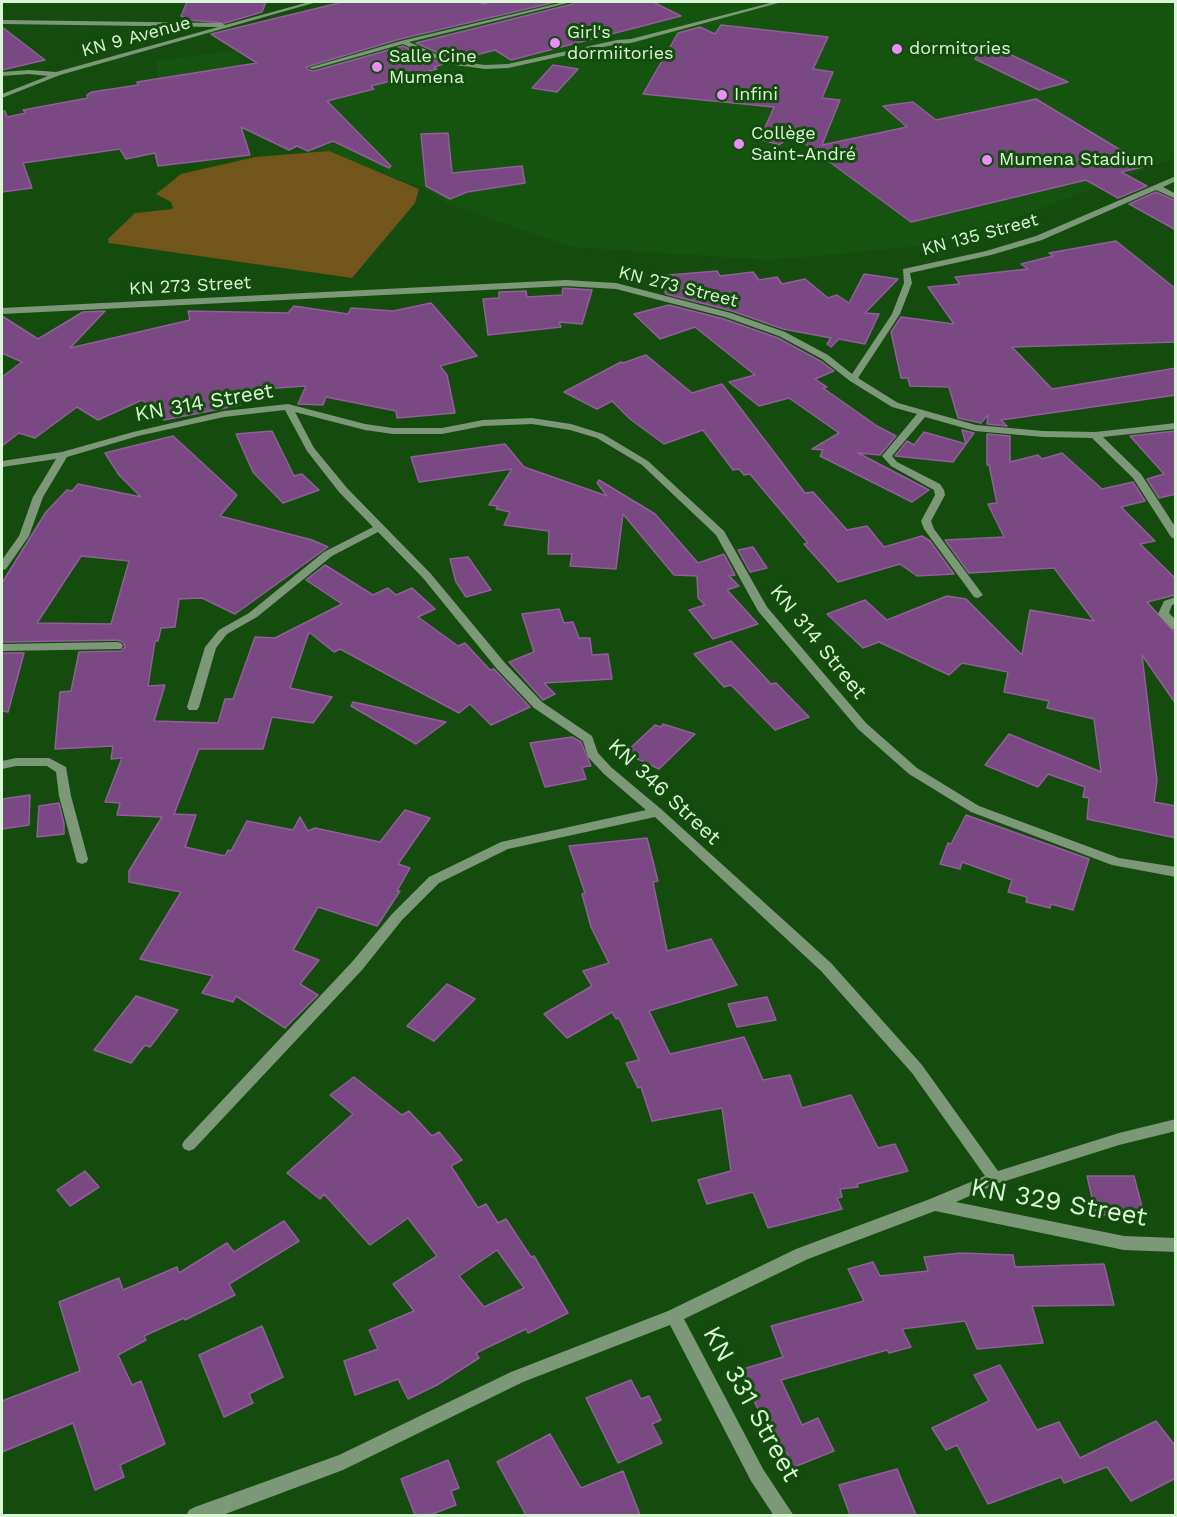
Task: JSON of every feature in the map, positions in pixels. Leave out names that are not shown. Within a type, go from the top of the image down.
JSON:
[{"type":"street","name":"KN 9 Avenue","points":[[2,96],[58,74],[314,2]]},
{"type":"street","points":[[2,22],[236,25]]},
{"type":"street","points":[[2,31],[37,22]]},
{"type":"street","points":[[2,74],[28,72],[58,74]]},
{"type":"street","name":"KN 135 Street","points":[[853,379],[896,314],[908,283],[906,271],[988,253],[1039,238],[1176,178]]},
{"type":"street","points":[[1157,187],[1176,197]]},
{"type":"street","name":"KN 273 Street","points":[[2,311],[566,283],[616,286],[729,315],[782,334],[825,357],[853,379],[895,405],[975,428],[1043,434],[1095,435],[1176,426]]},
{"type":"street","name":"KN 314 Street","points":[[2,464],[63,455],[224,414],[288,407],[365,427],[393,431],[442,431],[483,423],[532,421],[571,427],[600,436],[645,463],[720,533],[762,609],[862,726],[913,771],[975,809],[1117,862],[1176,872]]},
{"type":"street","name":"KN 346 Street","points":[[288,407],[310,449],[378,528],[398,543],[427,576],[487,651],[538,705],[588,739],[592,754],[608,771],[657,812],[826,967],[917,1069],[995,1178]]},
{"type":"street","points":[[922,414],[887,456],[894,464],[936,486],[939,490],[940,495],[926,520],[929,529],[978,596]]},
{"type":"street","points":[[1095,435],[1137,476],[1176,537]]},
{"type":"street","points":[[2,567],[24,536],[38,497],[63,455]]},
{"type":"street","points":[[193,707],[211,647],[223,632],[253,615],[328,554],[378,528]]},
{"type":"street","points":[[1176,600],[1168,603],[1163,614],[1176,627]]},
{"type":"street","points":[[2,648],[117,646]]},
{"type":"street","points":[[2,765],[16,762],[50,762],[62,770],[65,796],[82,859]]},
{"type":"street","points":[[189,1145],[357,966],[397,916],[434,880],[505,845],[657,812]]},
{"type":"street","points":[[195,1515],[343,1462],[517,1377],[675,1316],[802,1254],[935,1204],[995,1178],[1119,1139],[1176,1125]]},
{"type":"street","name":"KN 329 Street","points":[[935,1204],[1124,1243],[1176,1245]]},
{"type":"street","name":"KN 331 Street","points":[[675,1316],[757,1475],[785,1515]]},
{"type":"lane","points":[[311,68],[403,42],[569,2]]},
{"type":"lane","points":[[617,42],[625,37],[754,2]]},
{"type":"lane","points":[[403,42],[448,62],[485,67],[508,66],[617,42],[632,41],[779,2]]},
{"type":"shaded area","name":"Collège Saint-André","points":[[544,2],[1175,2],[1175,158],[944,244],[770,260],[573,247],[448,204],[423,188],[264,129],[158,79],[156,61],[239,50],[240,63],[250,71],[446,29]]},
{"type":"shaded area","points":[[329,151],[419,189],[415,203],[352,278],[109,243],[108,239],[135,213],[173,209],[171,202],[156,194],[181,174],[255,157]]},
{"type":"building","points":[[187,2],[266,2],[262,12],[225,23],[188,20],[181,16]]},
{"type":"building","points":[[343,2],[478,2],[483,4],[556,2],[400,39],[306,67],[314,71],[403,46],[443,64],[434,67],[437,69],[371,86],[374,89],[327,101],[391,166],[389,168],[333,141],[308,151],[297,146],[289,150],[241,127],[250,155],[158,166],[155,153],[126,159],[120,149],[23,163],[32,188],[2,192],[2,111],[5,111],[7,117],[26,113],[23,110],[88,98],[87,95],[92,92],[138,85],[137,82],[257,63],[211,34]]},
{"type":"building","points":[[574,2],[653,2],[681,16],[511,60],[495,50],[461,59],[450,58],[416,43],[573,4]]},
{"type":"building","points":[[721,25],[828,37],[813,69],[833,72],[822,98],[840,100],[822,145],[907,127],[883,106],[913,102],[936,120],[1036,99],[1147,166],[1121,172],[1147,186],[1118,198],[1086,180],[911,222],[793,135],[779,145],[760,139],[774,107],[643,94],[678,33],[700,27],[715,34]]},
{"type":"building","points":[[2,27],[45,60],[2,70]]},
{"type":"building","points":[[984,42],[1068,82],[1039,90],[975,59]]},
{"type":"building","points":[[553,65],[578,69],[557,92],[532,88]]},
{"type":"building","points":[[448,133],[452,173],[522,166],[525,183],[467,192],[450,199],[426,186],[421,134]]},
{"type":"building","points":[[1156,192],[1176,201],[1176,230],[1129,204]]},
{"type":"building","points":[[1116,241],[1176,289],[1176,342],[1012,347],[1052,389],[1176,368],[1176,395],[1001,420],[1007,426],[987,424],[988,415],[981,423],[958,418],[949,387],[910,386],[908,378],[901,378],[891,332],[901,317],[954,324],[928,287],[960,284],[955,277],[1028,269],[1021,264],[1053,256],[1049,253]]},
{"type":"building","points":[[717,271],[720,276],[753,272],[759,280],[777,277],[782,284],[805,279],[828,298],[837,295],[849,303],[864,274],[898,279],[865,313],[879,314],[865,344],[839,339],[831,347],[827,344],[831,338],[783,329],[732,311],[666,294],[657,276]]},
{"type":"building","points":[[563,288],[592,290],[582,324],[559,322],[561,327],[488,335],[483,299],[499,298],[499,292],[526,291],[527,297],[562,295]]},
{"type":"building","points":[[431,303],[477,356],[440,366],[447,375],[455,413],[397,418],[396,411],[326,397],[323,405],[298,404],[306,386],[233,391],[240,405],[164,420],[142,400],[98,420],[77,407],[35,438],[19,433],[2,446],[2,377],[22,362],[2,353],[2,316],[38,339],[83,312],[105,311],[70,348],[190,320],[188,311],[288,313],[294,306],[348,314],[351,308],[393,311]]},
{"type":"building","points":[[669,305],[724,319],[778,338],[822,362],[834,371],[815,379],[827,387],[823,388],[877,426],[896,436],[880,455],[858,453],[929,490],[912,502],[820,456],[823,450],[812,449],[839,433],[789,398],[759,406],[729,382],[755,375],[695,327],[660,339],[634,314]]},
{"type":"building","points":[[646,355],[692,393],[722,384],[805,493],[813,492],[847,530],[867,526],[884,547],[922,536],[930,541],[954,574],[917,576],[900,564],[838,582],[804,544],[808,543],[750,474],[744,475],[739,469],[733,470],[703,430],[664,444],[630,419],[612,401],[597,409],[564,392],[621,362]]},
{"type":"building","points":[[962,430],[974,433],[953,462],[895,456],[907,441],[914,445],[924,432],[966,444]]},
{"type":"building","points":[[272,431],[294,476],[302,474],[319,490],[283,503],[253,472],[236,434]]},
{"type":"building","points":[[1176,431],[1176,494],[1159,498],[1147,479],[1164,474],[1130,436]]},
{"type":"building","points":[[987,434],[1010,436],[1010,462],[1038,455],[1042,459],[1062,453],[1102,489],[1133,482],[1145,501],[1121,507],[1155,541],[1140,544],[1176,579],[1175,595],[1147,602],[1176,634],[1176,704],[1142,655],[1157,781],[1154,802],[1176,806],[1176,838],[1087,819],[1089,798],[1083,797],[1085,787],[1048,774],[1038,787],[985,765],[1009,734],[1101,772],[1094,719],[1047,708],[1049,701],[1004,692],[1008,672],[962,663],[949,675],[879,642],[863,648],[827,614],[865,600],[887,620],[947,596],[966,599],[1022,655],[1030,610],[1094,621],[1054,568],[969,573],[945,540],[1004,537],[988,504],[997,503],[989,465],[987,465]]},
{"type":"building","points":[[173,436],[237,495],[220,516],[312,540],[328,547],[235,614],[202,598],[179,599],[175,627],[161,628],[158,641],[155,641],[148,686],[165,685],[154,721],[218,723],[225,699],[233,699],[255,637],[275,638],[342,604],[306,580],[325,565],[373,595],[388,588],[396,595],[412,588],[435,609],[418,617],[458,646],[465,643],[490,670],[494,669],[530,707],[491,725],[470,704],[459,713],[340,649],[334,652],[309,632],[290,688],[332,697],[313,723],[272,717],[263,749],[199,749],[174,814],[196,815],[185,847],[225,856],[228,850],[231,851],[247,821],[293,830],[300,817],[308,831],[315,828],[380,842],[405,810],[430,818],[398,864],[410,868],[397,891],[400,891],[377,926],[318,907],[293,950],[319,960],[300,984],[318,995],[285,1028],[236,996],[233,1002],[202,993],[213,976],[140,959],[181,892],[129,882],[129,871],[162,817],[117,815],[120,803],[105,802],[122,758],[111,759],[113,746],[55,749],[60,692],[71,691],[79,652],[121,651],[125,647],[123,642],[117,640],[2,642],[2,583],[46,512],[67,490],[72,491],[78,484],[141,497],[119,475],[105,453]],"holes":[[[81,556],[129,561],[111,624],[37,623]]]},
{"type":"building","points":[[505,444],[524,467],[607,496],[597,483],[599,480],[655,514],[698,563],[724,554],[735,575],[729,576],[739,586],[727,590],[758,624],[713,639],[689,610],[705,605],[698,598],[697,576],[674,575],[623,514],[616,569],[570,566],[572,554],[548,554],[549,531],[504,525],[510,512],[496,509],[498,506],[489,505],[512,469],[419,482],[411,457]]},
{"type":"building","points":[[753,547],[767,568],[750,572],[738,550]]},
{"type":"building","points":[[468,557],[491,590],[466,597],[456,582],[450,559]]},
{"type":"building","points":[[559,609],[564,623],[573,622],[579,638],[590,638],[592,655],[608,654],[612,679],[544,683],[555,694],[543,700],[509,662],[534,652],[522,614]]},
{"type":"building","points":[[731,641],[771,684],[776,683],[809,717],[775,730],[731,685],[724,687],[694,654]]},
{"type":"building","points":[[2,653],[24,653],[8,712],[2,711]]},
{"type":"building","points":[[353,702],[446,722],[416,744],[351,706]]},
{"type":"building","points":[[663,724],[695,734],[659,769],[625,753],[655,725],[661,727]]},
{"type":"building","points":[[572,737],[581,742],[591,766],[582,767],[586,779],[545,787],[530,743]]},
{"type":"building","points":[[30,795],[29,825],[2,829],[2,799]]},
{"type":"building","points":[[59,803],[64,834],[37,837],[39,806]]},
{"type":"building","points":[[966,815],[1089,859],[1073,910],[1051,904],[1050,908],[1026,902],[1027,897],[1008,892],[1012,880],[962,862],[960,869],[940,864],[948,843],[951,844]]},
{"type":"building","points":[[647,838],[658,881],[653,882],[667,951],[711,939],[737,985],[649,1011],[670,1054],[744,1037],[763,1080],[790,1075],[802,1108],[851,1095],[878,1148],[895,1144],[908,1171],[857,1184],[858,1187],[840,1189],[842,1197],[837,1198],[842,1209],[768,1228],[753,1192],[707,1204],[698,1180],[731,1171],[722,1108],[652,1121],[641,1087],[638,1088],[626,1063],[639,1060],[619,1018],[616,1019],[612,1012],[567,1038],[544,1014],[592,986],[583,971],[609,963],[591,927],[582,894],[585,893],[569,846]]},
{"type":"building","points":[[447,984],[475,999],[434,1041],[407,1026]]},
{"type":"building","points":[[136,996],[178,1010],[150,1047],[145,1045],[131,1063],[94,1050]]},
{"type":"building","points":[[767,997],[776,1020],[737,1027],[728,1004]]},
{"type":"building","points":[[354,1077],[402,1115],[409,1111],[432,1136],[439,1132],[462,1160],[451,1166],[478,1208],[486,1204],[498,1223],[506,1219],[531,1257],[534,1256],[568,1313],[528,1333],[526,1329],[476,1353],[479,1358],[437,1385],[408,1399],[398,1379],[355,1395],[344,1361],[378,1349],[369,1330],[414,1311],[393,1284],[437,1256],[408,1218],[370,1245],[324,1194],[320,1199],[287,1173],[353,1114],[330,1095]],"holes":[[[497,1250],[524,1288],[484,1307],[459,1276]]]},
{"type":"building","points":[[85,1171],[99,1187],[70,1206],[57,1190]]},
{"type":"building","points":[[1087,1176],[1134,1176],[1144,1215],[1096,1215]]},
{"type":"building","points":[[284,1221],[299,1241],[229,1284],[235,1295],[185,1320],[184,1318],[144,1336],[146,1340],[118,1355],[132,1385],[141,1381],[165,1444],[120,1465],[124,1477],[95,1490],[73,1423],[2,1452],[2,1401],[80,1371],[59,1302],[119,1278],[123,1290],[177,1267],[179,1273],[227,1243],[234,1252]]},
{"type":"building","points":[[961,1253],[1013,1255],[1015,1267],[1104,1264],[1114,1305],[1032,1306],[1043,1343],[977,1349],[965,1321],[902,1329],[911,1347],[889,1353],[887,1350],[781,1380],[802,1425],[818,1418],[834,1451],[794,1467],[766,1414],[761,1416],[740,1370],[783,1357],[771,1326],[864,1301],[848,1269],[873,1262],[880,1276],[928,1271],[924,1257]]},
{"type":"building","points":[[262,1326],[283,1377],[249,1394],[253,1403],[224,1417],[199,1355]]},
{"type":"building","points":[[1000,1365],[1037,1430],[1059,1422],[1080,1458],[1156,1421],[1176,1447],[1176,1478],[1131,1501],[1107,1467],[1064,1483],[1061,1477],[988,1504],[957,1445],[946,1450],[932,1428],[989,1401],[974,1375]]},
{"type":"building","points":[[631,1380],[641,1399],[649,1396],[661,1420],[652,1424],[662,1443],[618,1463],[586,1398]]},
{"type":"building","points":[[550,1434],[581,1488],[623,1471],[640,1515],[526,1515],[497,1462]]},
{"type":"building","points":[[448,1460],[459,1488],[451,1491],[456,1505],[430,1515],[415,1515],[401,1479]]},
{"type":"building","points":[[897,1469],[916,1515],[850,1515],[839,1485]]},
{"type":"place","name":"Girl's dormiitories","points":[[555,43]]},
{"type":"place","name":"dormitories","points":[[897,49]]},
{"type":"place","name":"Salle Cine Mumena","points":[[377,67]]},
{"type":"place","name":"Infini","points":[[722,95]]},
{"type":"place","name":"Collège Saint-André","points":[[739,144]]},
{"type":"place","name":"Mumena Stadium","points":[[987,160]]}]
